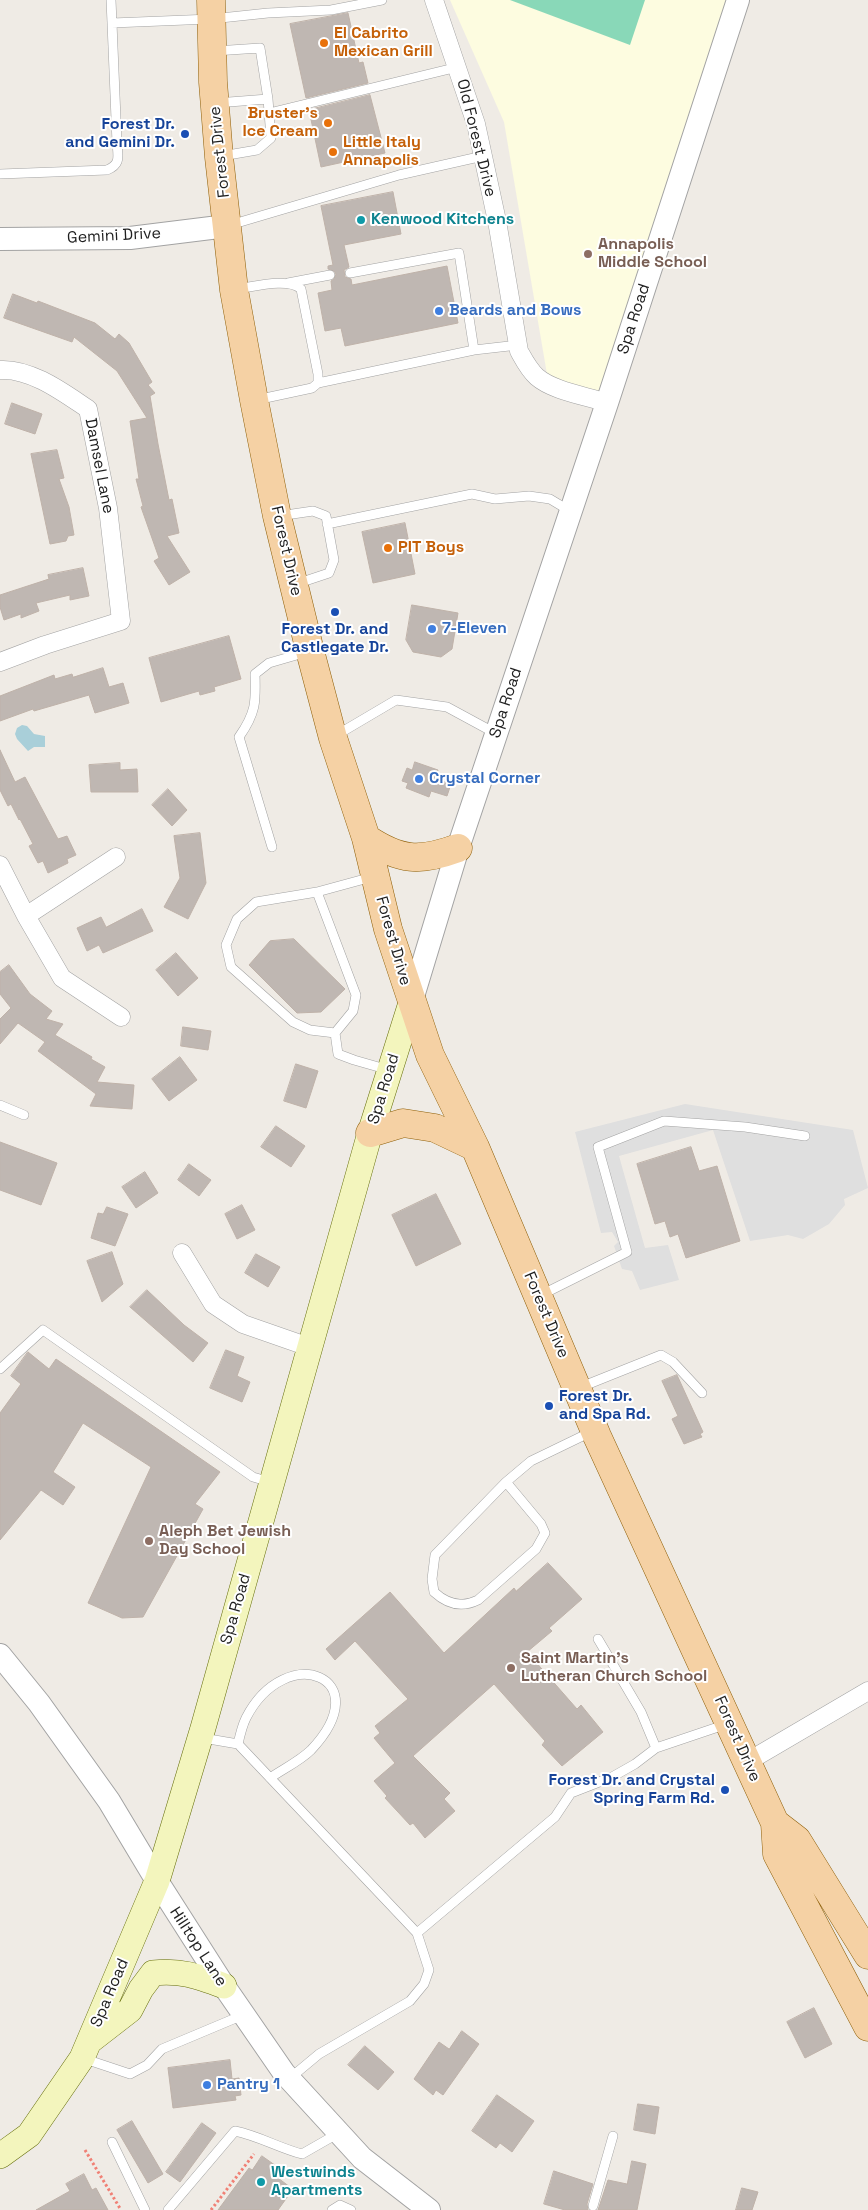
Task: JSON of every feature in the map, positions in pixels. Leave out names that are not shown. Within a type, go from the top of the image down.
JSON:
[{"type":"main road","name":"Forest Drive","points":[[211,10],[219,157],[234,290],[277,516],[333,738],[366,838],[388,929],[412,1003],[430,1055],[475,1147],[595,1430],[775,1823],[776,1854],[868,2027]]},
{"type":"main road","points":[[366,838],[381,849],[412,858],[435,856],[458,848]]},
{"type":"main road","name":"Spa Road","points":[[0,2156],[29,2135],[85,2050],[157,1881],[200,1738],[370,1133],[412,1003]]},
{"type":"main road","points":[[370,1133],[403,1123],[434,1128],[475,1147]]},
{"type":"main road","name":"Forest Drive","points":[[775,1823],[797,1840],[868,1956]]},
{"type":"main road","points":[[85,2050],[130,2010],[141,1989],[153,1974],[172,1972],[189,1974],[224,1986]]},
{"type":"street","name":"Old Forest Drive","points":[[434,0],[476,124],[497,221],[518,345],[527,366],[538,377],[553,386],[607,403]]},
{"type":"street","name":"Spa Road","points":[[412,1003],[458,848],[607,403],[738,0]]},
{"type":"street","name":"Gemini Drive","points":[[1,242],[130,238],[227,226]]},
{"type":"street","name":"Damsel Lane","points":[[0,370],[8,370],[48,382],[88,409],[108,508],[121,621],[0,662]]},
{"type":"street","points":[[26,916],[116,857]]},
{"type":"street","points":[[0,865],[26,916],[62,978],[121,1017]]},
{"type":"street","points":[[182,1253],[213,1304],[243,1324],[309,1347]]},
{"type":"street","name":"Hilltop Lane","points":[[3,1665],[39,1703],[109,1801],[224,1986],[288,2079],[362,2158],[429,2210]]},
{"type":"street","points":[[748,1762],[868,1691]]},
{"type":"lane","points":[[0,174],[107,170],[118,162],[111,0]]},
{"type":"lane","points":[[112,24],[211,10],[268,13],[331,10],[382,0]]},
{"type":"lane","points":[[212,51],[260,48],[268,99],[271,138],[257,150],[219,157]]},
{"type":"lane","points":[[269,113],[458,67]]},
{"type":"lane","points":[[215,103],[268,99]]},
{"type":"lane","points":[[227,226],[399,175],[483,156]]},
{"type":"lane","points":[[350,273],[459,254],[474,350]]},
{"type":"lane","points":[[234,290],[330,275]]},
{"type":"lane","points":[[287,283],[296,285],[301,289],[318,374],[318,383]]},
{"type":"lane","points":[[254,400],[312,388],[318,383],[474,350],[518,345]]},
{"type":"lane","points":[[328,524],[472,494],[495,499],[529,496],[550,500],[570,511]]},
{"type":"lane","points":[[277,516],[313,510],[326,516],[328,524],[334,560],[329,573],[293,585]]},
{"type":"lane","points":[[272,847],[239,737],[247,725],[256,702],[254,674],[269,663],[310,651]]},
{"type":"lane","points":[[333,738],[396,700],[447,707],[496,734]]},
{"type":"lane","points":[[335,1033],[310,1030],[293,1022],[231,967],[226,945],[237,919],[256,902],[316,892],[375,877]]},
{"type":"lane","points":[[316,892],[356,995],[353,1011],[335,1033],[338,1054],[389,1070]]},
{"type":"lane","points":[[0,1105],[24,1114]]},
{"type":"lane","points":[[538,1296],[626,1252],[598,1148],[664,1121],[741,1126],[805,1136]]},
{"type":"lane","points":[[0,1369],[43,1330],[253,1477],[272,1483]]},
{"type":"lane","points":[[577,1389],[661,1355],[673,1362],[702,1393]]},
{"type":"lane","points":[[506,1482],[541,1524],[544,1532],[541,1541],[536,1549],[478,1600],[469,1605],[452,1604],[434,1592],[432,1579],[436,1555],[506,1482],[531,1461],[595,1430]]},
{"type":"lane","points":[[598,1639],[641,1712],[656,1748]]},
{"type":"lane","points":[[238,1744],[245,1720],[259,1700],[270,1689],[281,1681],[301,1674],[318,1675],[324,1680],[335,1696],[334,1716],[328,1728],[309,1752],[270,1778]]},
{"type":"lane","points":[[417,1933],[555,1816],[571,1793],[612,1777],[635,1764],[656,1748],[730,1723]]},
{"type":"lane","points":[[200,1738],[238,1744],[417,1933],[429,1970],[424,1984],[410,2001],[319,2054],[288,2079]]},
{"type":"lane","points":[[85,2050],[130,2074],[147,2065],[162,2049],[243,2015]]},
{"type":"lane","points":[[168,2210],[235,2131],[256,2135],[281,2149],[302,2154],[338,2134]]},
{"type":"lane","points":[[592,2209],[613,2136]]},
{"type":"lane","points":[[112,2142],[145,2210]]},
{"type":"lane","points":[[332,2210],[340,2205],[351,2210]]},
{"type":"path","points":[[85,2150],[121,2210]]},
{"type":"path","points":[[211,2210],[254,2154]]},
{"type":"shaded area","name":"Annapolis Middle School","points":[[450,0],[743,0],[598,396],[549,386],[504,122]]},
{"type":"shaded area","points":[[685,1104],[853,1130],[868,1188],[844,1199],[845,1205],[829,1224],[803,1239],[788,1235],[750,1241],[713,1130],[619,1156],[645,1248],[668,1245],[679,1280],[640,1290],[632,1271],[622,1269],[614,1246],[618,1242],[612,1232],[601,1233],[575,1132]]},
{"type":"green space","points":[[510,0],[645,0],[630,45]]},
{"type":"water","points":[[22,725],[27,726],[34,734],[45,736],[45,747],[34,747],[28,751],[15,734],[17,728]]},
{"type":"building","name":"El Cabrito Mexican Grill","points":[[348,13],[359,63],[363,62],[368,83],[306,98],[290,24]]},
{"type":"building","points":[[370,95],[385,153],[321,167],[309,110]]},
{"type":"building","points":[[393,192],[401,234],[344,245],[349,267],[344,270],[345,277],[351,279],[352,285],[447,266],[458,323],[345,346],[341,328],[325,331],[318,293],[332,290],[331,281],[336,274],[328,269],[328,266],[333,265],[321,206]]},
{"type":"building","points":[[13,294],[37,303],[38,301],[95,323],[115,339],[119,334],[129,343],[152,382],[148,385],[155,393],[150,396],[158,444],[169,500],[172,499],[179,533],[167,536],[190,572],[169,585],[154,561],[159,558],[141,507],[143,506],[136,479],[139,479],[130,421],[147,418],[117,371],[74,337],[72,342],[4,318]]},
{"type":"building","points":[[12,403],[42,414],[35,434],[5,424]]},
{"type":"building","points":[[57,450],[64,478],[59,479],[69,507],[74,535],[68,536],[66,541],[50,544],[31,454]]},
{"type":"building","name":"PIT Boys","points":[[405,523],[415,574],[373,583],[362,532]]},
{"type":"building","points":[[83,568],[89,596],[70,600],[70,595],[36,603],[39,611],[21,618],[21,614],[4,620],[0,607],[0,595],[49,579],[48,575]]},
{"type":"building","name":"7-Eleven","points":[[412,605],[458,613],[452,649],[441,657],[413,652],[406,640]]},
{"type":"building","points":[[229,636],[241,679],[214,687],[215,691],[200,695],[199,691],[161,702],[149,658]]},
{"type":"building","points":[[103,668],[109,687],[123,683],[129,703],[95,713],[89,695],[34,711],[33,709],[0,721],[0,696],[54,675],[55,679],[72,674],[73,677]]},
{"type":"building","points":[[0,750],[15,782],[25,777],[58,839],[67,836],[76,855],[67,859],[68,863],[48,873],[43,861],[38,863],[29,846],[33,844],[20,819],[11,804],[8,806],[0,790]]},
{"type":"building","name":"Crystal Corner","points":[[415,762],[438,770],[436,779],[451,784],[447,796],[431,791],[429,797],[406,788],[408,783],[402,781],[407,768],[412,770]]},
{"type":"building","points":[[120,763],[120,770],[137,769],[138,792],[91,792],[89,765]]},
{"type":"building","points":[[168,789],[187,810],[172,826],[152,805]]},
{"type":"building","points":[[200,833],[206,883],[188,919],[164,907],[180,878],[174,836]]},
{"type":"building","points":[[142,909],[153,931],[103,953],[99,945],[87,951],[77,928],[101,917],[106,927]]},
{"type":"building","points":[[294,939],[345,989],[321,1012],[297,1013],[249,965],[270,941]]},
{"type":"building","points":[[176,953],[198,978],[178,996],[156,970]]},
{"type":"building","points":[[9,965],[30,994],[52,1011],[46,1019],[63,1024],[55,1035],[105,1067],[97,1082],[134,1085],[132,1109],[90,1106],[96,1094],[38,1051],[45,1042],[18,1023],[0,1044],[0,1019],[11,1008],[0,994],[0,972]]},
{"type":"building","points":[[183,1027],[211,1031],[208,1050],[181,1046]]},
{"type":"building","points":[[180,1057],[197,1080],[169,1101],[152,1079]]},
{"type":"building","points":[[296,1064],[318,1071],[306,1108],[284,1101]]},
{"type":"building","points":[[276,1126],[305,1146],[291,1167],[261,1147]]},
{"type":"building","points":[[0,1142],[57,1163],[41,1205],[0,1190]]},
{"type":"building","points":[[691,1147],[699,1171],[717,1166],[740,1241],[686,1258],[678,1234],[670,1237],[665,1221],[655,1224],[637,1164]]},
{"type":"building","points":[[189,1164],[211,1180],[199,1196],[178,1180]]},
{"type":"building","points":[[145,1172],[158,1193],[136,1208],[122,1187]]},
{"type":"building","points":[[436,1194],[461,1244],[416,1266],[392,1215]]},
{"type":"building","points":[[242,1205],[255,1230],[237,1239],[225,1214]]},
{"type":"building","points":[[107,1207],[128,1214],[115,1246],[91,1238],[98,1213],[103,1214]]},
{"type":"building","points":[[112,1252],[123,1284],[102,1302],[87,1261]]},
{"type":"building","points":[[256,1254],[280,1267],[268,1287],[245,1273]]},
{"type":"building","points":[[147,1290],[184,1325],[208,1343],[193,1362],[130,1307]]},
{"type":"building","points":[[226,1350],[244,1357],[237,1376],[250,1382],[242,1402],[210,1388]]},
{"type":"building","points":[[28,1352],[49,1369],[56,1359],[220,1472],[195,1504],[203,1509],[143,1617],[122,1618],[88,1603],[151,1467],[83,1423],[53,1472],[75,1487],[63,1505],[41,1490],[0,1540],[0,1413],[21,1384],[11,1376]]},
{"type":"building","points":[[677,1375],[703,1432],[700,1434],[702,1437],[684,1444],[672,1419],[678,1416],[662,1381]]},
{"type":"building","points":[[548,1563],[582,1599],[549,1628],[552,1631],[527,1652],[577,1709],[581,1705],[603,1732],[562,1766],[542,1745],[545,1741],[494,1684],[413,1756],[450,1793],[444,1799],[455,1811],[425,1838],[413,1823],[410,1825],[385,1798],[387,1796],[374,1781],[395,1763],[374,1738],[380,1733],[375,1726],[408,1699],[355,1641],[335,1660],[326,1649],[390,1592],[444,1653],[514,1588],[516,1591]]},
{"type":"building","points":[[814,2008],[832,2044],[805,2058],[787,2022]]},
{"type":"building","points":[[462,2031],[479,2044],[443,2095],[436,2090],[433,2095],[414,2079],[439,2042],[449,2049]]},
{"type":"building","points":[[365,2046],[394,2072],[378,2090],[348,2065]]},
{"type":"building","name":"Pantry 1","points":[[230,2060],[232,2079],[239,2078],[241,2095],[235,2096],[236,2100],[173,2108],[168,2068]]},
{"type":"building","points":[[497,2095],[534,2121],[512,2152],[500,2143],[496,2148],[472,2131]]},
{"type":"building","points":[[638,2104],[659,2107],[655,2134],[634,2130]]},
{"type":"building","points":[[132,2121],[163,2174],[148,2183],[117,2130]]},
{"type":"building","points":[[202,2123],[216,2133],[180,2182],[166,2172]]},
{"type":"building","name":"Westwinds Apartments","points":[[262,2156],[279,2168],[274,2175],[290,2187],[285,2194],[288,2196],[278,2210],[218,2210],[249,2168],[252,2170]]},
{"type":"building","points":[[632,2161],[646,2164],[637,2210],[598,2210],[608,2180],[627,2184]]},
{"type":"building","points":[[554,2171],[593,2184],[587,2204],[588,2210],[565,2210],[544,2204]]},
{"type":"building","points":[[84,2174],[92,2190],[96,2188],[108,2210],[36,2210],[70,2191],[66,2184]]},
{"type":"building","points":[[742,2188],[758,2192],[752,2210],[736,2210]]},
{"type":"place","name":"El Cabrito Mexican Grill","points":[[324,43]]},
{"type":"place","name":"Bruster's Ice Cream","points":[[328,123]]},
{"type":"place","name":"Forest Dr. and Gemini Dr.","points":[[185,134]]},
{"type":"place","name":"Little Italy Annapolis","points":[[333,152]]},
{"type":"place","name":"Kenwood Kitchens","points":[[361,220]]},
{"type":"place","name":"Annapolis Middle School","points":[[588,254]]},
{"type":"place","name":"Beards and Bows","points":[[439,311]]},
{"type":"place","name":"PIT Boys","points":[[388,548]]},
{"type":"place","name":"Forest Dr. and Castlegate Dr.","points":[[335,612]]},
{"type":"place","name":"7-Eleven","points":[[432,629]]},
{"type":"place","name":"Crystal Corner","points":[[419,779]]},
{"type":"place","name":"Forest Dr. and Spa Rd.","points":[[549,1406]]},
{"type":"place","name":"Aleph Bet Jewish Day School","points":[[149,1541]]},
{"type":"place","name":"Saint Martin's Lutheran Church School","points":[[511,1668]]},
{"type":"place","name":"Forest Dr. and Crystal Spring Farm Rd.","points":[[725,1790]]},
{"type":"place","name":"Pantry 1","points":[[207,2085]]},
{"type":"place","name":"Westwinds Apartments","points":[[261,2182]]}]
